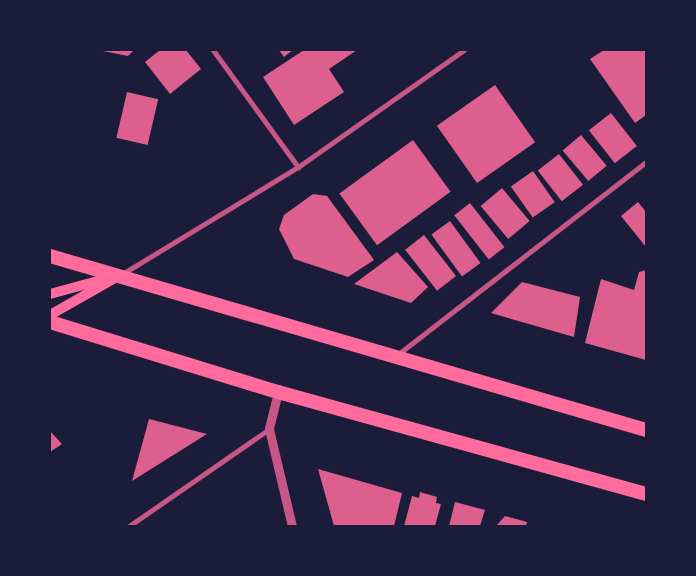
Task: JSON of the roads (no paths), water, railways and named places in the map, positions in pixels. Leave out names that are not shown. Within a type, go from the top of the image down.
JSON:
[{"type":"highway","points":[[50,256],[646,430]]},
{"type":"highway","points":[[50,322],[278,392],[646,494]]},
{"type":"main road","points":[[50,294],[120,275]]},
{"type":"main road","points":[[50,315],[120,275]]},
{"type":"street","points":[[213,50],[298,167]]},
{"type":"street","points":[[120,275],[298,167],[464,50]]},
{"type":"street","points":[[396,357],[646,162]]},
{"type":"street","points":[[278,392],[269,430],[292,526]]},
{"type":"street","points":[[129,526],[269,430]]}]
